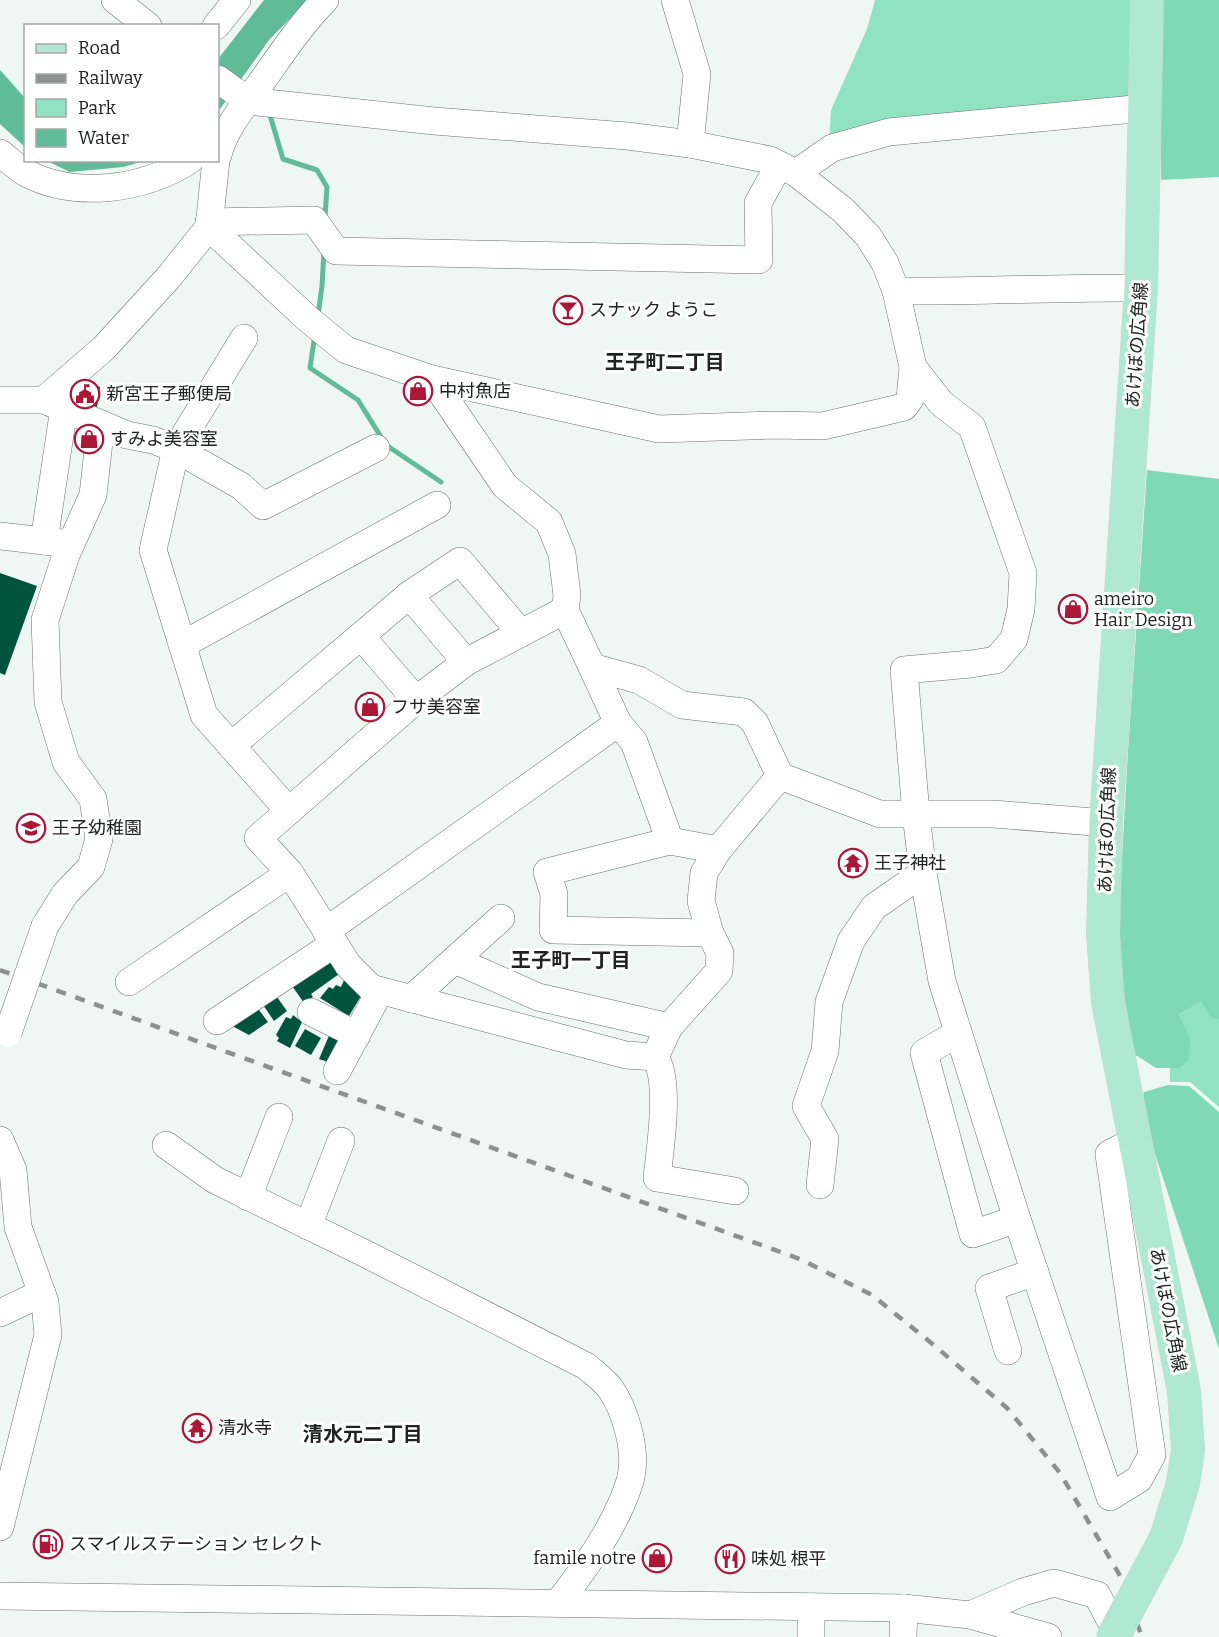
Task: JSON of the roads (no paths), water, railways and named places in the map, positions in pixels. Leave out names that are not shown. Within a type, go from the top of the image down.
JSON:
[{"type":"main road","name":"あけぼの広角線","points":[[1113,1637],[1167,1538],[1183,1483],[1188,1450],[1184,1391],[1108,1002],[1103,934],[1106,823],[1141,288],[1147,0]]},
{"type":"street","points":[[218,24],[237,0]]},
{"type":"street","points":[[219,148],[248,101],[306,18],[325,0]]},
{"type":"street","points":[[675,0],[697,74],[690,144]]},
{"type":"street","points":[[117,11],[144,24]]},
{"type":"street","points":[[209,224],[325,334],[346,350],[432,379],[659,429],[775,425],[823,426],[904,407],[910,399],[913,367],[896,291],[885,263],[868,236],[843,210],[788,169],[770,160],[690,144],[627,136],[434,121],[248,101],[219,80]]},
{"type":"street","points":[[209,224],[314,220],[336,251],[759,260],[758,203],[788,169],[832,148],[889,132],[1145,108]]},
{"type":"street","points":[[0,153],[25,172],[61,185],[103,189],[147,179],[174,170],[187,162]]},
{"type":"street","points":[[44,541],[54,404],[168,278],[209,224],[217,162]]},
{"type":"street","points":[[896,291],[972,292],[1072,287],[1141,288]]},
{"type":"street","points":[[244,338],[176,450],[153,550],[204,715],[289,811]]},
{"type":"street","points":[[913,367],[941,403],[972,427],[1023,573],[1021,609],[1014,639],[996,660],[904,670],[923,873],[942,981],[1017,1219],[1110,1497],[1139,1479],[1152,1455],[1109,1154],[1134,1141]]},
{"type":"street","points":[[432,379],[505,486],[549,522],[562,554],[567,595],[565,610],[618,723],[634,742],[670,841]]},
{"type":"street","points":[[0,400],[54,404],[127,435],[153,440],[241,486],[263,506],[376,448]]},
{"type":"street","points":[[4,1038],[45,926],[65,894],[91,867],[99,840],[93,799],[66,762],[48,702],[45,620],[71,544],[93,495],[101,423]]},
{"type":"street","points":[[183,645],[437,505]]},
{"type":"street","points":[[0,536],[71,544]]},
{"type":"street","points":[[231,746],[409,595],[460,561],[521,633]]},
{"type":"street","points":[[409,595],[466,662]]},
{"type":"street","points":[[565,610],[466,662],[416,700],[258,838],[290,873],[348,965],[371,988],[626,1055],[655,1057],[661,1065],[663,1112],[657,1178],[735,1191]]},
{"type":"street","points":[[361,636],[416,700]]},
{"type":"street","points":[[592,666],[639,680],[682,705],[744,712],[754,723],[780,776],[880,814],[993,814],[1106,823]]},
{"type":"street","points":[[217,1021],[618,723]]},
{"type":"street","points":[[655,1057],[669,1027],[719,971],[720,953],[710,933],[701,901],[704,873],[718,850],[780,776]]},
{"type":"street","points":[[710,933],[553,930],[554,894],[547,872],[670,841],[718,850]]},
{"type":"street","points":[[129,982],[290,873]]},
{"type":"street","points":[[820,1185],[825,1139],[806,1106],[825,1051],[829,1002],[851,941],[874,908],[923,873]]},
{"type":"street","points":[[411,999],[501,918]]},
{"type":"street","points":[[455,960],[538,997],[669,1027]]},
{"type":"street","points":[[337,1071],[380,991]]},
{"type":"street","points":[[310,1012],[357,1035]]},
{"type":"street","points":[[958,1033],[924,1053],[973,1234],[1017,1219]]},
{"type":"street","points":[[248,1197],[279,1117]]},
{"type":"street","points":[[0,1140],[13,1170],[18,1227],[45,1302],[48,1335],[0,1527]]},
{"type":"street","points":[[308,1226],[340,1141]]},
{"type":"street","points":[[166,1145],[215,1180],[586,1366],[609,1388],[626,1421],[632,1448],[631,1479],[609,1526],[584,1570],[558,1603]]},
{"type":"street","points":[[1008,1351],[989,1288],[1035,1272]]},
{"type":"street","points":[[0,1312],[42,1293]]},
{"type":"street","points":[[970,1615],[1023,1592],[1054,1583],[1096,1595],[1119,1637]]},
{"type":"street","points":[[0,1596],[904,1608],[970,1615],[1048,1637]]},
{"type":"street","points":[[811,1637],[812,1606]]},
{"type":"street","points":[[903,1637],[904,1608]]},
{"type":"water","points":[[264,0],[308,0],[269,40],[219,111],[219,58]]},
{"type":"water","points":[[0,70],[24,97],[24,146],[0,124]]},
{"type":"water","points":[[49,162],[140,162],[123,167],[70,172]]},
{"type":"waterway","points":[[269,112],[283,159],[317,170],[327,187],[325,217]]},
{"type":"waterway","points":[[318,316],[324,251]]},
{"type":"waterway","points":[[315,334],[310,368],[358,400],[386,445],[441,482]]},
{"type":"railway","points":[[0,970],[800,1259],[872,1295],[1007,1408],[1060,1473],[1119,1574],[1142,1637]]},
{"type":"place","name":"スナック ようこ","points":[[568,310]]},
{"type":"place","name":"中村魚店","points":[[418,391]]},
{"type":"place","name":"新宮王子郵便局","points":[[85,394]]},
{"type":"place","name":"すみよ美容室","points":[[89,439]]},
{"type":"place","name":"ameiro Hair Design","points":[[1073,609]]},
{"type":"place","name":"フサ美容室","points":[[370,707]]},
{"type":"place","name":"王子幼稚園","points":[[31,828]]},
{"type":"place","name":"王子神社","points":[[853,863]]},
{"type":"place","name":"清水寺","points":[[197,1428]]},
{"type":"place","name":"スマイルステーション セレクト","points":[[48,1544]]},
{"type":"place","name":"famile notre","points":[[657,1558]]},
{"type":"place","name":"味処 根平","points":[[730,1559]]},
{"type":"district","name":"王子町二丁目","points":[[665,362]]},
{"type":"district","name":"王子町一丁目","points":[[571,960]]},
{"type":"district","name":"清水元二丁目","points":[[363,1434]]}]
